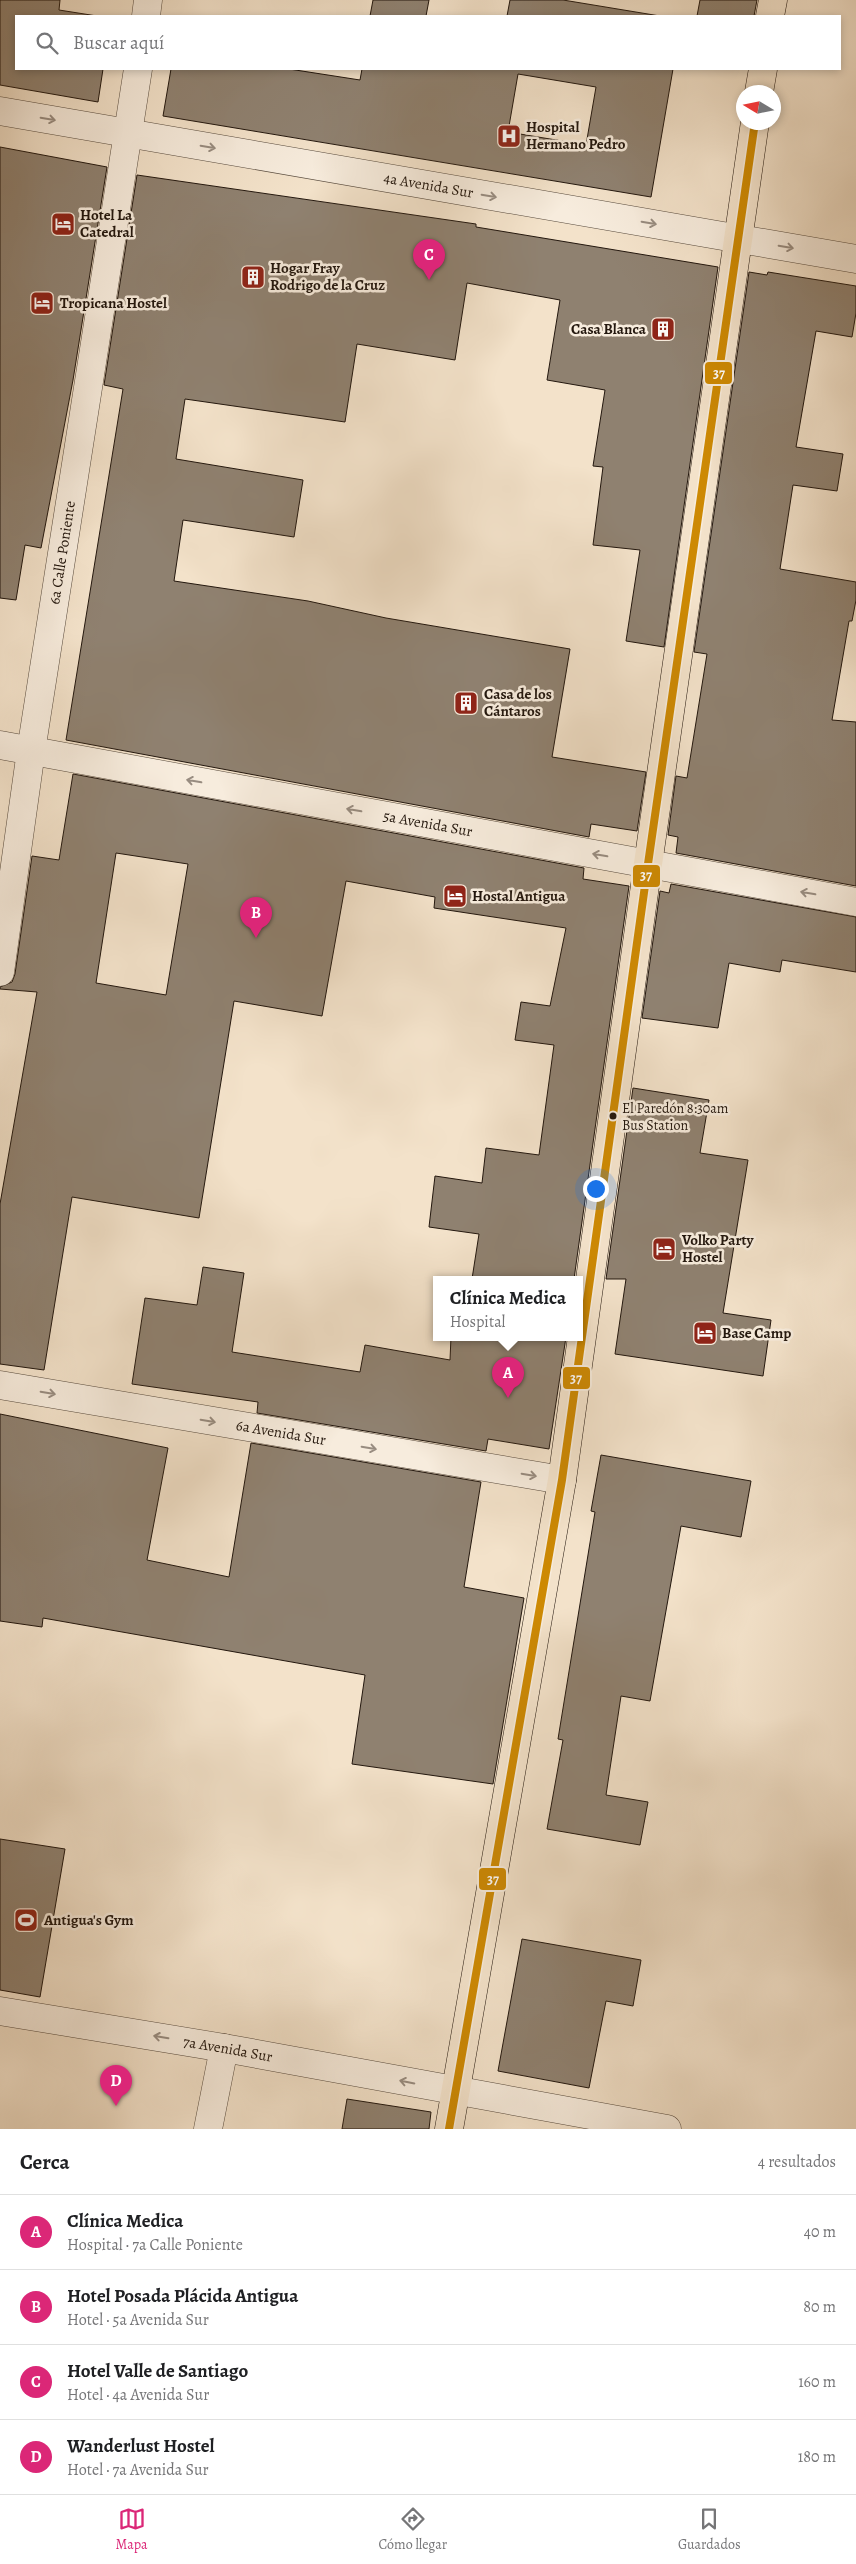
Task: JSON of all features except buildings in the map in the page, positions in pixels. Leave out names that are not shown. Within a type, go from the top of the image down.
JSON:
[{"type":"main road","points":[[770,15],[773,0]]},
{"type":"main road","points":[[760,85],[763,70]]},
{"type":"main road","points":[[583,1330],[754,130]]},
{"type":"main road","points":[[449,2129],[562,1480],[581,1341]]},
{"type":"street","points":[[146,15],[148,0]]},
{"type":"street","name":"6a Calle Poniente","points":[[0,972],[31,751],[138,70]]},
{"type":"street","name":"4a Avenida Sur","points":[[0,111],[856,259]]},
{"type":"street","name":"5a Avenida Sur","points":[[0,745],[856,902]]},
{"type":"street","name":"6a Avenida Sur","points":[[0,1385],[562,1480]]},
{"type":"street","name":"7a Avenida Sur","points":[[0,2011],[224,2048],[667,2129]]},
{"type":"street","points":[[208,2129],[224,2048]]},
{"type":"transit line","name":"37","points":[[583,1330],[754,130]]},
{"type":"transit line","name":"37","points":[[449,2129],[562,1480],[581,1341]]},
{"type":"place","name":"Hospital Hermano Pedro","points":[[509,136]]},
{"type":"place","name":"Hotel La Catedral","points":[[63,224]]},
{"type":"place","name":"Hogar Fray Rodrigo de la Cruz","points":[[253,277]]},
{"type":"place","name":"Hotel Valle de Santiago","points":[[429,280]]},
{"type":"place","name":"Tropicana Hostel","points":[[42,303]]},
{"type":"place","name":"Casa Blanca","points":[[663,329]]},
{"type":"place","name":"Casa de los Cántaros","points":[[466,703]]},
{"type":"place","name":"Hostal Antigua","points":[[455,896]]},
{"type":"place","name":"Hotel Posada Plácida Antigua","points":[[256,938]]},
{"type":"place","name":"El Paredón 8:30am Bus Station","points":[[613,1116]]},
{"type":"place","name":"Volko Party Hostel","points":[[664,1249]]},
{"type":"place","name":"Base Camp","points":[[705,1333]]},
{"type":"place","name":"Clínica Medica","points":[[508,1398]]},
{"type":"place","name":"Antigua's Gym","points":[[26,1920]]},
{"type":"place","name":"Wanderlust Hostel","points":[[116,2106]]}]
